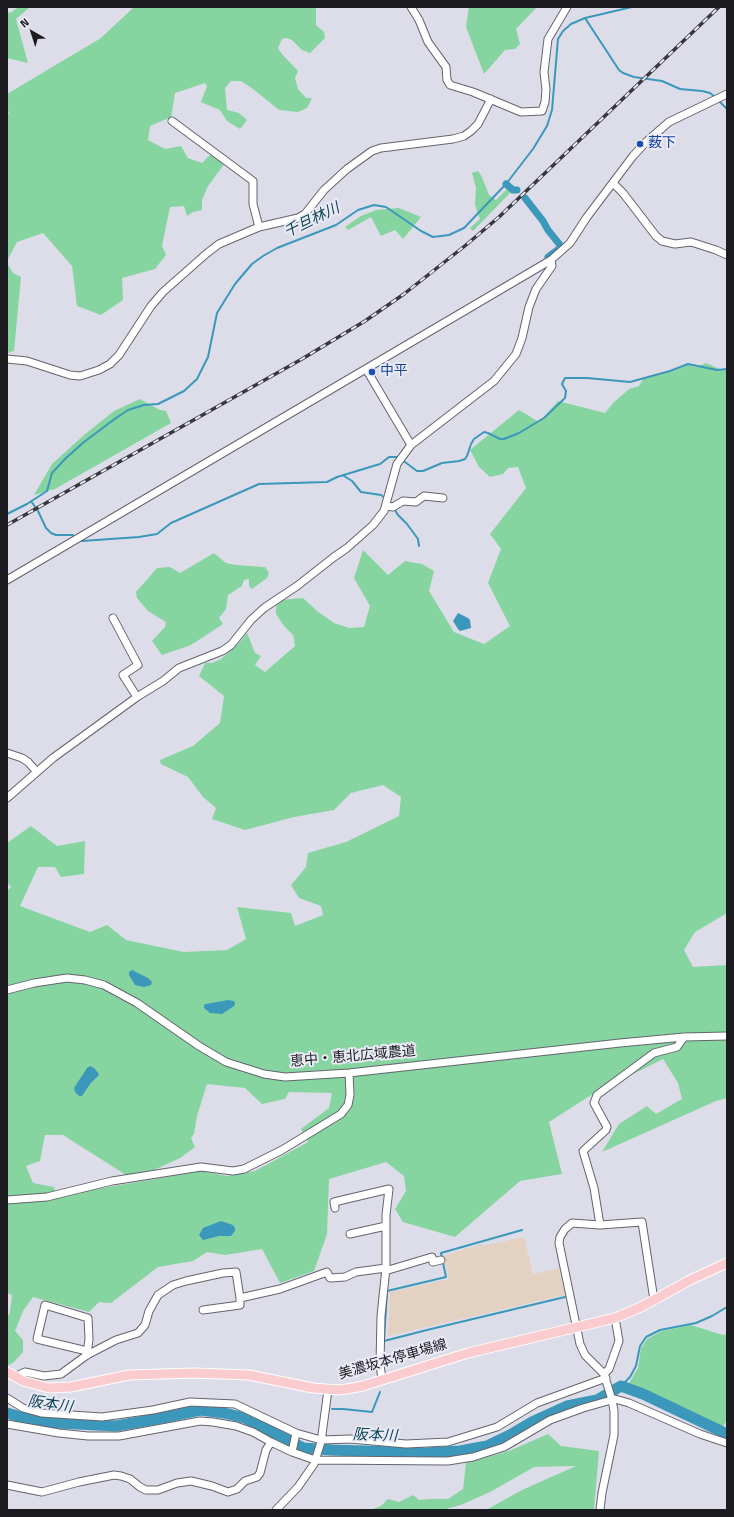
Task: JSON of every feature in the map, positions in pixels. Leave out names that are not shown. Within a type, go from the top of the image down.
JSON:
[{"type":"main road","name":"美濃坂本停車場線","points":[[7,1372],[23,1381],[49,1388],[71,1387],[128,1375],[140,1374],[237,1374],[328,1390],[354,1388],[468,1353],[615,1318],[641,1307],[690,1280],[727,1263]]},
{"type":"street","points":[[411,7],[419,20],[428,42],[446,67],[447,80],[450,85],[473,92],[521,112],[542,110],[545,102],[546,90],[544,72],[548,39],[566,7]]},
{"type":"street","points":[[7,580],[551,260],[570,243],[587,217],[633,156],[662,128],[670,122],[724,95]]},
{"type":"street","points":[[7,359],[27,361],[70,375],[80,376],[99,370],[110,364],[119,355],[151,306],[163,292],[219,244],[259,227],[298,218],[305,214],[324,190],[347,169],[372,152],[381,148],[453,139],[464,136],[478,124],[491,99]]},
{"type":"street","points":[[172,121],[253,181],[253,204],[259,227]]},
{"type":"street","points":[[613,183],[623,193],[656,236],[662,241],[675,244],[690,242],[727,255]]},
{"type":"street","points":[[7,798],[66,749],[179,668],[222,651],[230,645],[250,620],[264,608],[297,586],[359,538],[381,517],[386,506],[390,484],[397,464],[411,445],[494,381],[516,354],[522,338],[528,307],[536,288],[552,266],[551,260]]},
{"type":"street","points":[[366,369],[411,445]]},
{"type":"street","points":[[386,506],[394,507],[403,501],[416,502],[424,496],[443,498]]},
{"type":"street","points":[[113,618],[138,666],[123,675],[137,697]]},
{"type":"street","points":[[7,753],[22,758],[37,772]]},
{"type":"street","name":"恵中・恵北広域農道","points":[[7,990],[34,983],[67,978],[85,980],[104,985],[114,989],[138,1004],[199,1046],[226,1062],[264,1074],[285,1076],[349,1073],[684,1037],[727,1036]]},
{"type":"street","points":[[600,1225],[594,1188],[583,1150],[606,1130],[606,1126],[594,1103],[597,1095],[654,1053],[677,1047],[684,1037]]},
{"type":"street","points":[[7,1200],[47,1197],[112,1181],[202,1167],[233,1171],[244,1169],[282,1150],[341,1114],[348,1105],[350,1095],[349,1073]]},
{"type":"street","points":[[335,1208],[334,1202],[389,1189],[386,1226],[386,1269],[381,1316],[380,1365],[382,1379]]},
{"type":"street","points":[[600,1510],[614,1435],[612,1400],[605,1376],[582,1351],[559,1243],[560,1237],[565,1229],[572,1224],[600,1225],[642,1222],[654,1300]]},
{"type":"street","points":[[350,1234],[386,1226]]},
{"type":"street","points":[[240,1298],[280,1289],[327,1272],[330,1278],[344,1277],[356,1272],[386,1269],[432,1257],[433,1262],[441,1260]]},
{"type":"street","points":[[17,1378],[25,1372],[44,1376],[61,1374],[87,1353],[116,1340],[138,1333],[145,1325],[149,1310],[158,1295],[172,1285],[201,1277],[236,1272],[240,1305],[203,1310]]},
{"type":"street","points":[[46,1305],[88,1318],[90,1339],[87,1353],[37,1339],[46,1305]]},
{"type":"street","points":[[7,1398],[23,1408],[41,1413],[102,1417],[153,1410],[190,1402],[235,1404],[296,1433],[321,1441],[350,1439],[406,1444],[448,1442],[497,1427],[538,1403],[605,1376],[619,1341],[615,1318]]},
{"type":"street","points":[[276,1510],[305,1478],[316,1458],[321,1441],[328,1390]]},
{"type":"street","points":[[7,1424],[59,1433],[88,1436],[119,1436],[200,1421],[213,1422],[247,1430],[292,1452],[316,1458],[448,1461],[473,1457],[504,1447],[550,1420],[582,1408],[615,1399],[629,1403],[700,1434],[727,1443]]},
{"type":"street","points":[[292,1452],[296,1433]]},
{"type":"street","points":[[7,1485],[42,1492],[114,1475],[130,1479],[146,1490],[158,1490],[177,1483],[191,1481],[228,1492],[237,1489],[245,1482],[257,1477],[260,1473],[266,1450],[271,1442]]},
{"type":"shaded area","points":[[524,1237],[533,1274],[559,1268],[565,1295],[388,1336],[390,1292],[449,1279],[444,1256],[481,1244],[483,1246]]},
{"type":"green space","points":[[18,7],[30,7],[16,19],[28,63],[7,58],[7,13],[12,12]]},
{"type":"green space","points":[[134,7],[316,7],[316,25],[324,32],[325,38],[310,53],[302,50],[292,40],[286,38],[282,39],[278,48],[298,71],[295,78],[298,89],[306,98],[312,98],[307,108],[298,112],[279,110],[241,81],[231,81],[225,88],[227,110],[239,113],[247,120],[240,129],[227,121],[220,110],[201,102],[207,86],[205,83],[175,93],[171,117],[150,126],[148,140],[165,149],[181,146],[188,158],[202,163],[211,154],[225,163],[208,186],[202,200],[202,210],[193,212],[187,216],[184,206],[170,207],[162,246],[166,255],[155,269],[122,278],[123,300],[101,315],[77,306],[72,266],[43,233],[17,242],[7,261],[7,116],[9,112],[7,111],[7,94],[101,38]]},
{"type":"green space","points":[[469,7],[537,7],[516,29],[520,44],[515,49],[505,50],[484,74],[466,27]]},
{"type":"green space","points":[[478,171],[489,195],[496,200],[507,189],[511,192],[473,231],[470,228],[480,219],[475,205],[476,188],[472,173]]},
{"type":"green space","points":[[399,208],[421,217],[403,239],[395,230],[381,236],[371,217],[348,230],[345,227],[361,216],[376,210]]},
{"type":"green space","points":[[7,263],[13,273],[21,277],[14,351],[7,353]]},
{"type":"green space","points":[[706,363],[722,370],[727,369],[727,913],[695,932],[684,950],[693,967],[727,965],[727,1098],[716,1101],[602,1152],[619,1124],[647,1106],[656,1114],[682,1099],[678,1083],[663,1059],[588,1097],[549,1122],[562,1174],[520,1181],[455,1237],[403,1222],[395,1209],[406,1191],[404,1176],[386,1162],[329,1179],[327,1234],[314,1271],[280,1283],[262,1249],[225,1255],[207,1252],[193,1261],[158,1267],[111,1303],[99,1302],[89,1312],[33,1297],[23,1311],[15,1331],[23,1340],[23,1352],[14,1362],[9,1365],[7,1364],[7,1318],[10,1312],[12,1295],[7,1293],[7,891],[11,887],[7,882],[7,843],[31,826],[57,846],[85,841],[84,874],[61,877],[55,867],[38,867],[20,906],[90,932],[107,925],[126,940],[184,952],[227,950],[246,939],[237,907],[291,913],[295,926],[323,915],[321,906],[299,898],[291,885],[306,867],[308,853],[346,842],[399,816],[401,797],[383,785],[351,793],[334,810],[294,817],[245,830],[212,819],[216,808],[203,797],[188,777],[161,764],[160,760],[193,746],[220,723],[224,696],[199,676],[205,663],[212,663],[221,659],[240,642],[247,633],[255,653],[261,656],[255,665],[265,672],[295,646],[293,635],[284,626],[276,614],[276,607],[280,600],[303,598],[317,611],[334,623],[349,628],[364,627],[370,606],[354,578],[363,550],[388,575],[405,561],[422,564],[434,571],[429,591],[454,632],[484,644],[510,626],[488,583],[501,549],[490,534],[526,488],[518,467],[508,468],[503,474],[490,477],[479,467],[470,450],[519,410],[539,422],[558,401],[605,413],[614,402],[629,389],[639,386],[643,379],[674,371],[688,365],[696,367]],"holes":[[[207,1084],[245,1088],[262,1104],[285,1099],[289,1092],[332,1093],[329,1108],[301,1129],[308,1142],[255,1171],[227,1176],[201,1171],[56,1196],[54,1187],[33,1183],[26,1166],[40,1161],[45,1135],[63,1135],[126,1175],[154,1170],[180,1158],[195,1147],[191,1138],[194,1134],[197,1116]]]},
{"type":"green space","points":[[140,399],[160,410],[166,411],[171,423],[55,489],[34,495],[52,464],[84,435],[114,411]]},
{"type":"green space","points":[[214,553],[226,563],[265,567],[269,573],[267,578],[252,589],[249,586],[249,579],[244,580],[242,586],[228,595],[226,609],[219,618],[223,624],[191,645],[162,655],[152,641],[165,627],[166,622],[148,611],[137,598],[136,592],[157,568],[170,567],[180,573]]},
{"type":"green space","points":[[691,1325],[723,1335],[727,1334],[727,1420],[721,1430],[628,1385],[638,1368],[641,1348],[647,1339],[662,1331]]},
{"type":"green space","points":[[548,1434],[561,1446],[599,1451],[594,1509],[486,1510],[522,1490],[576,1466],[534,1467],[492,1491],[461,1505],[442,1510],[370,1510],[381,1506],[388,1499],[399,1502],[413,1495],[419,1500],[448,1499],[463,1489],[466,1463],[509,1451]]},
{"type":"water","points":[[458,613],[470,620],[471,628],[460,631],[458,629],[453,621]]},
{"type":"water","points":[[132,970],[148,978],[152,982],[151,985],[144,987],[135,985],[129,975],[129,972]]},
{"type":"water","points":[[228,1000],[234,1001],[234,1006],[222,1014],[210,1013],[204,1008],[204,1005],[206,1004]]},
{"type":"water","points":[[90,1066],[99,1074],[82,1096],[79,1096],[75,1092],[74,1088],[87,1068]]},
{"type":"water","points":[[221,1221],[233,1225],[235,1228],[235,1231],[231,1236],[219,1236],[203,1240],[199,1235],[203,1228]]},
{"type":"waterway","name":"千旦林川","points":[[7,514],[27,504],[47,491],[52,473],[66,458],[84,442],[116,418],[128,410],[144,405],[158,404],[184,391],[197,379],[208,357],[217,313],[235,284],[252,264],[263,256],[277,248],[336,225],[358,210],[374,205],[386,207],[421,231],[433,237],[449,235],[464,228],[506,184],[533,149],[547,126],[552,110],[558,39],[563,31],[571,24],[585,18],[632,7]]},
{"type":"waterway","points":[[585,18],[619,70],[623,73],[634,77],[662,81],[680,89],[710,93],[715,97]]},
{"type":"waterway","points":[[718,100],[727,109]]},
{"type":"waterway","points":[[506,184],[513,190],[517,190]]},
{"type":"waterway","points":[[525,198],[560,245],[560,248],[548,257]]},
{"type":"waterway","points":[[405,462],[417,471],[423,471],[442,463],[465,459],[474,439],[484,432],[500,439],[504,439],[519,433],[544,418],[565,398],[566,391],[562,384],[565,378],[587,378],[630,382],[670,371],[688,364],[717,370],[727,369]]},
{"type":"waterway","points":[[82,541],[139,537],[157,534],[171,523],[259,484],[327,482],[337,477],[380,464],[389,457],[398,457]]},
{"type":"waterway","points":[[344,476],[352,481],[361,492],[381,495],[385,498]]},
{"type":"waterway","points":[[31,501],[38,511],[46,528],[51,533],[56,535],[73,535]]},
{"type":"waterway","points":[[395,510],[418,539],[419,546]]},
{"type":"waterway","points":[[522,1230],[441,1253],[446,1277],[387,1291],[384,1341],[565,1297]]},
{"type":"waterway","points":[[621,1386],[630,1377],[636,1366],[640,1346],[646,1337],[660,1330],[696,1323],[727,1307]]},
{"type":"waterway","name":"阪本川","points":[[7,1413],[38,1422],[116,1426],[200,1410],[224,1413],[245,1418],[303,1448],[426,1453],[460,1451],[487,1446],[532,1422],[567,1406],[597,1400],[621,1386],[643,1394],[727,1434]]},
{"type":"waterway","points":[[332,1409],[372,1412],[380,1392]]},
{"type":"railway","points":[[7,525],[302,359],[365,321],[404,294],[499,217],[719,7]]},
{"type":"place","name":"薮下","points":[[640,144]]},
{"type":"place","name":"中平","points":[[372,372]]}]
